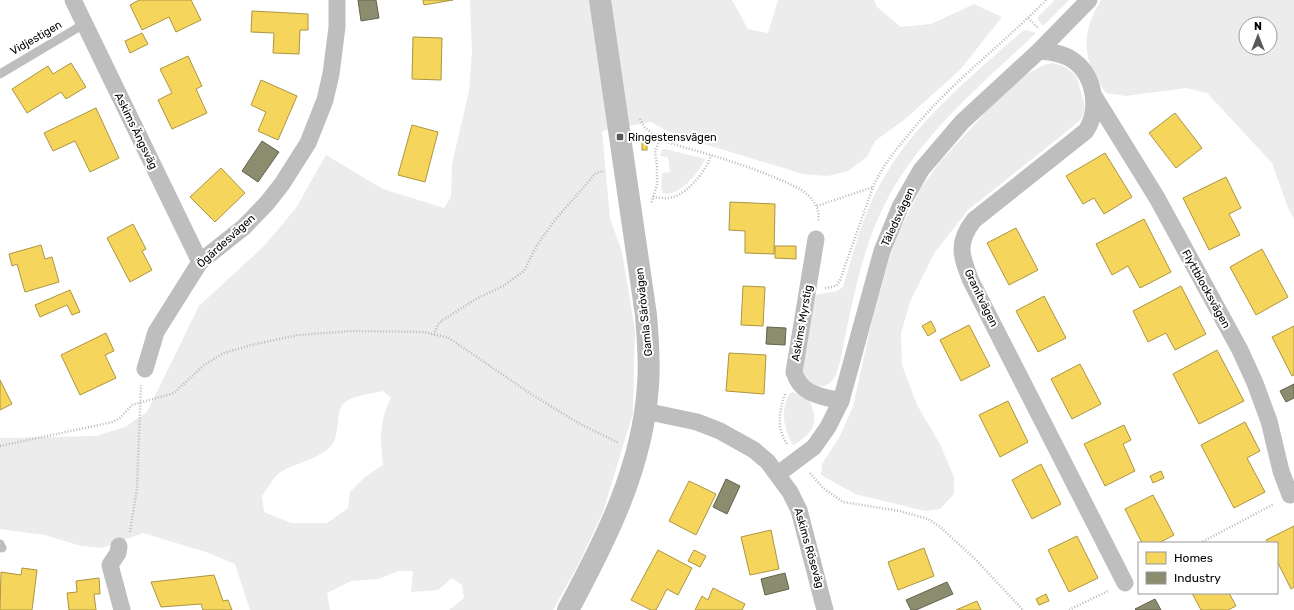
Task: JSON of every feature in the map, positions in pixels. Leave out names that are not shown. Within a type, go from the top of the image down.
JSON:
[{"type":"street","name":"Askims Ängsväg","points":[[73,0],[200,262]]},
{"type":"street","name":"Ögärdesvägen","points":[[145,370],[156,332],[200,262],[244,227],[267,203],[282,184],[308,143],[325,100],[331,74],[337,27],[337,0]]},
{"type":"street","name":"Gamla Särövägen","points":[[568,610],[615,518],[628,485],[638,450],[648,386],[649,359],[646,315],[600,0]]},
{"type":"street","name":"Tåledsvägen","points":[[778,474],[798,460],[822,438],[841,402],[875,272],[891,226],[921,170],[962,122],[1039,51],[1089,0]]},
{"type":"street","name":"Granitvägen","points":[[1039,51],[1054,53],[1072,60],[1082,69],[1090,82],[1094,96],[1094,112],[1092,122],[1086,131],[974,220],[965,232],[962,242],[962,251],[971,281],[1125,583]]},
{"type":"street","name":"Flyttblocksvägen","points":[[1094,96],[1157,198],[1240,350],[1255,383],[1269,421],[1281,470],[1290,495]]},
{"type":"street","name":"Askims Myrstig","points":[[816,239],[805,316],[794,372],[797,382],[805,390],[841,402]]},
{"type":"street","name":"Askims Röseväg","points":[[645,412],[697,422],[720,431],[754,450],[778,474],[790,492],[799,510],[826,610]]},
{"type":"street","points":[[119,546],[118,553],[110,564],[122,610]]},
{"type":"lane","name":"Vidjestigen","points":[[0,74],[84,24]]},
{"type":"path","points":[[660,140],[755,169],[795,186],[808,195],[820,213],[816,239]]},
{"type":"path","points":[[649,194],[660,198],[673,197],[686,190],[703,170],[711,155]]},
{"type":"path","points":[[434,335],[438,324],[443,320],[516,278],[524,271],[537,245],[596,173],[604,171],[605,178]]},
{"type":"path","points":[[816,206],[873,187]]},
{"type":"path","points":[[0,446],[113,422],[120,418],[132,405],[174,394],[204,365],[224,353],[251,345],[298,336],[352,331],[424,332],[449,338],[531,394],[580,424],[638,450]]},
{"type":"path","points":[[795,363],[780,409],[778,422],[781,432],[798,460],[822,488],[843,502],[900,510],[922,517],[939,526],[974,558],[1023,610]]},
{"type":"path","points":[[119,546],[126,544],[132,524],[140,443],[139,402]]},
{"type":"path","points":[[1202,542],[1290,495]]},
{"type":"path","points":[[1069,610],[1125,583]]},
{"type":"shaded area","points":[[470,0],[732,0],[748,29],[768,33],[778,0],[874,0],[877,7],[901,27],[931,24],[974,4],[1002,17],[960,70],[904,120],[875,141],[867,157],[848,171],[828,176],[803,174],[691,140],[667,131],[651,122],[602,131],[610,218],[622,252],[635,331],[633,413],[603,512],[579,563],[553,610],[449,610],[464,598],[462,585],[452,578],[438,590],[411,592],[413,571],[398,571],[379,579],[351,581],[327,593],[330,610],[250,610],[235,564],[206,552],[143,533],[102,548],[81,546],[45,535],[0,529],[0,438],[96,436],[125,427],[147,412],[199,306],[265,245],[296,208],[326,155],[383,189],[444,208],[451,197],[452,164],[469,91],[472,53]],"holes":[[[383,391],[391,398],[384,415],[381,431],[383,465],[365,477],[350,492],[348,508],[327,523],[291,523],[264,512],[262,496],[276,476],[288,468],[319,455],[332,445],[336,435],[339,412],[343,404],[356,397]]]},
{"type":"shaded area","points":[[1055,0],[1069,0],[1043,26],[1038,20],[1038,17]]},
{"type":"shaded area","points":[[1101,0],[1294,0],[1294,219],[1288,208],[1272,163],[1207,93],[1186,88],[1126,96],[1106,93],[1098,81],[1088,58],[1087,36]]},
{"type":"shaded area","points":[[1026,30],[1036,33],[947,118],[915,156],[888,197],[869,242],[855,290],[836,375],[830,383],[825,386],[815,385],[810,382],[806,378],[802,367],[815,295],[837,291],[843,287],[867,211],[891,165],[923,124],[960,86],[1019,34]]},
{"type":"shaded area","points":[[1053,63],[1063,66],[1072,72],[1077,78],[1085,107],[1083,115],[1080,120],[1061,136],[968,210],[935,252],[910,302],[901,333],[902,365],[917,405],[940,444],[954,477],[954,494],[940,509],[925,511],[855,494],[821,475],[822,464],[840,436],[853,406],[871,325],[889,259],[898,234],[921,188],[940,162],[994,103],[1026,74],[1044,65]]},
{"type":"shaded area","points":[[665,149],[705,159],[688,183],[682,188],[669,194],[663,193],[661,189],[662,173],[670,172],[668,157],[660,156],[662,150]]},
{"type":"shaded area","points":[[793,392],[808,399],[814,413],[814,420],[811,431],[793,445],[785,426],[784,412],[787,399],[790,393]]},
{"type":"building: Homes","points":[[139,0],[191,0],[201,20],[176,32],[169,17],[142,30],[130,5]]},
{"type":"building: Homes","points":[[423,0],[453,0],[424,5]]},
{"type":"building: Homes","points":[[252,11],[308,14],[308,30],[300,30],[299,54],[273,53],[274,33],[251,32]]},
{"type":"building: Homes","points":[[142,33],[148,44],[130,53],[125,41]]},
{"type":"building: Homes","points":[[413,37],[442,38],[441,80],[412,79]]},
{"type":"building: Homes","points":[[188,56],[202,86],[196,89],[207,113],[172,129],[158,100],[172,93],[160,69]]},
{"type":"building: Homes","points":[[71,63],[86,87],[66,99],[61,92],[27,113],[12,89],[48,66],[53,74]]},
{"type":"building: Homes","points":[[261,80],[297,96],[278,140],[258,131],[266,112],[251,105]]},
{"type":"building: Homes","points":[[96,108],[119,158],[90,172],[75,141],[53,151],[44,133]]},
{"type":"building: Homes","points":[[1175,113],[1202,148],[1176,168],[1149,133]]},
{"type":"building: Homes","points":[[412,125],[438,132],[425,182],[398,175]]},
{"type":"building: Homes","points":[[642,141],[647,141],[647,150],[642,150]]},
{"type":"building: Homes","points":[[1105,153],[1132,197],[1104,214],[1094,198],[1083,204],[1066,176]]},
{"type":"building: Homes","points":[[221,168],[245,193],[215,222],[190,197]]},
{"type":"building: Homes","points":[[1226,177],[1241,208],[1229,214],[1240,235],[1209,250],[1183,198]]},
{"type":"building: Homes","points":[[730,202],[775,204],[774,254],[745,253],[745,231],[729,230]]},
{"type":"building: Homes","points":[[1144,219],[1171,272],[1140,288],[1128,266],[1112,275],[1096,244]]},
{"type":"building: Homes","points":[[133,224],[146,249],[142,251],[152,270],[130,282],[107,238]]},
{"type":"building: Homes","points":[[1016,228],[1038,270],[1009,285],[987,243]]},
{"type":"building: Homes","points":[[41,245],[45,259],[52,257],[59,282],[25,292],[17,264],[12,266],[9,254]]},
{"type":"building: Homes","points":[[775,246],[796,246],[796,259],[775,258]]},
{"type":"building: Homes","points":[[1262,249],[1288,297],[1256,315],[1230,267]]},
{"type":"building: Homes","points":[[743,286],[765,287],[763,326],[741,325]]},
{"type":"building: Homes","points":[[1181,286],[1206,334],[1175,350],[1166,333],[1148,342],[1133,311]]},
{"type":"building: Homes","points":[[70,290],[80,312],[72,315],[67,305],[40,317],[35,305]]},
{"type":"building: Homes","points":[[1044,296],[1066,338],[1038,352],[1016,311]]},
{"type":"building: Homes","points":[[931,321],[936,331],[928,336],[922,326]]},
{"type":"building: Homes","points":[[969,325],[990,366],[961,381],[940,340]]},
{"type":"building: Homes","points":[[1294,326],[1294,375],[1292,376],[1272,337]]},
{"type":"building: Homes","points":[[106,333],[114,351],[105,355],[116,378],[80,395],[61,355]]},
{"type":"building: Homes","points":[[1217,350],[1244,401],[1199,424],[1173,374]]},
{"type":"building: Homes","points":[[729,353],[766,355],[764,394],[726,391]]},
{"type":"building: Homes","points":[[1080,364],[1101,404],[1072,419],[1051,379]]},
{"type":"building: Homes","points":[[0,380],[12,404],[0,410]]},
{"type":"building: Homes","points":[[1008,401],[1028,442],[1000,457],[979,415]]},
{"type":"building: Homes","points":[[1245,422],[1260,451],[1247,458],[1265,492],[1234,508],[1201,445]]},
{"type":"building: Homes","points":[[1124,425],[1131,440],[1123,444],[1135,471],[1105,486],[1084,444]]},
{"type":"building: Homes","points":[[1041,464],[1061,504],[1032,519],[1012,480]]},
{"type":"building: Homes","points":[[1161,471],[1164,478],[1153,483],[1150,476]]},
{"type":"building: Homes","points":[[689,481],[716,494],[696,535],[669,521]]},
{"type":"building: Homes","points":[[1153,495],[1174,535],[1161,542],[1142,542],[1125,509]]},
{"type":"building: Homes","points":[[1294,526],[1294,587],[1291,589],[1278,563],[1278,542],[1267,542],[1266,540]]},
{"type":"building: Homes","points":[[771,530],[779,569],[750,575],[741,537]]},
{"type":"building: Homes","points":[[1077,536],[1098,578],[1069,592],[1048,550]]},
{"type":"building: Homes","points":[[924,548],[934,576],[898,590],[888,562]]},
{"type":"building: Homes","points":[[658,550],[692,568],[678,595],[667,589],[656,610],[651,610],[631,600]]},
{"type":"building: Homes","points":[[694,550],[706,556],[700,567],[688,561]]},
{"type":"building: Homes","points":[[22,568],[37,570],[32,610],[0,610],[1,572],[21,575]]},
{"type":"building: Homes","points":[[214,575],[223,601],[228,600],[232,610],[203,610],[201,604],[161,607],[151,582]]},
{"type":"building: Homes","points":[[99,578],[100,594],[94,594],[96,610],[69,610],[67,593],[77,592],[76,581]]},
{"type":"building: Homes","points":[[713,588],[745,604],[742,610],[695,610],[702,596],[708,600]]},
{"type":"building: Homes","points":[[1046,594],[1049,601],[1039,605],[1036,599]]},
{"type":"building: Homes","points":[[1193,594],[1230,594],[1236,606],[1228,610],[1201,610]]},
{"type":"building: Homes","points":[[977,601],[981,610],[956,610]]},
{"type":"building: Industry","points":[[358,0],[376,0],[379,18],[361,21]]},
{"type":"building: Industry","points":[[262,141],[279,152],[258,182],[242,171]]},
{"type":"building: Industry","points":[[767,327],[786,328],[785,345],[766,344]]},
{"type":"building: Industry","points":[[1294,384],[1294,398],[1286,402],[1280,391]]},
{"type":"building: Industry","points":[[726,479],[740,486],[727,514],[713,507]]},
{"type":"building: Industry","points":[[785,573],[789,589],[765,595],[761,579]]},
{"type":"building: Industry","points":[[947,582],[953,594],[916,610],[911,610],[906,600]]},
{"type":"building: Industry","points":[[1155,599],[1161,610],[1135,609]]},
{"type":"place","name":"Ringestensvägen","points":[[620,137]]}]
